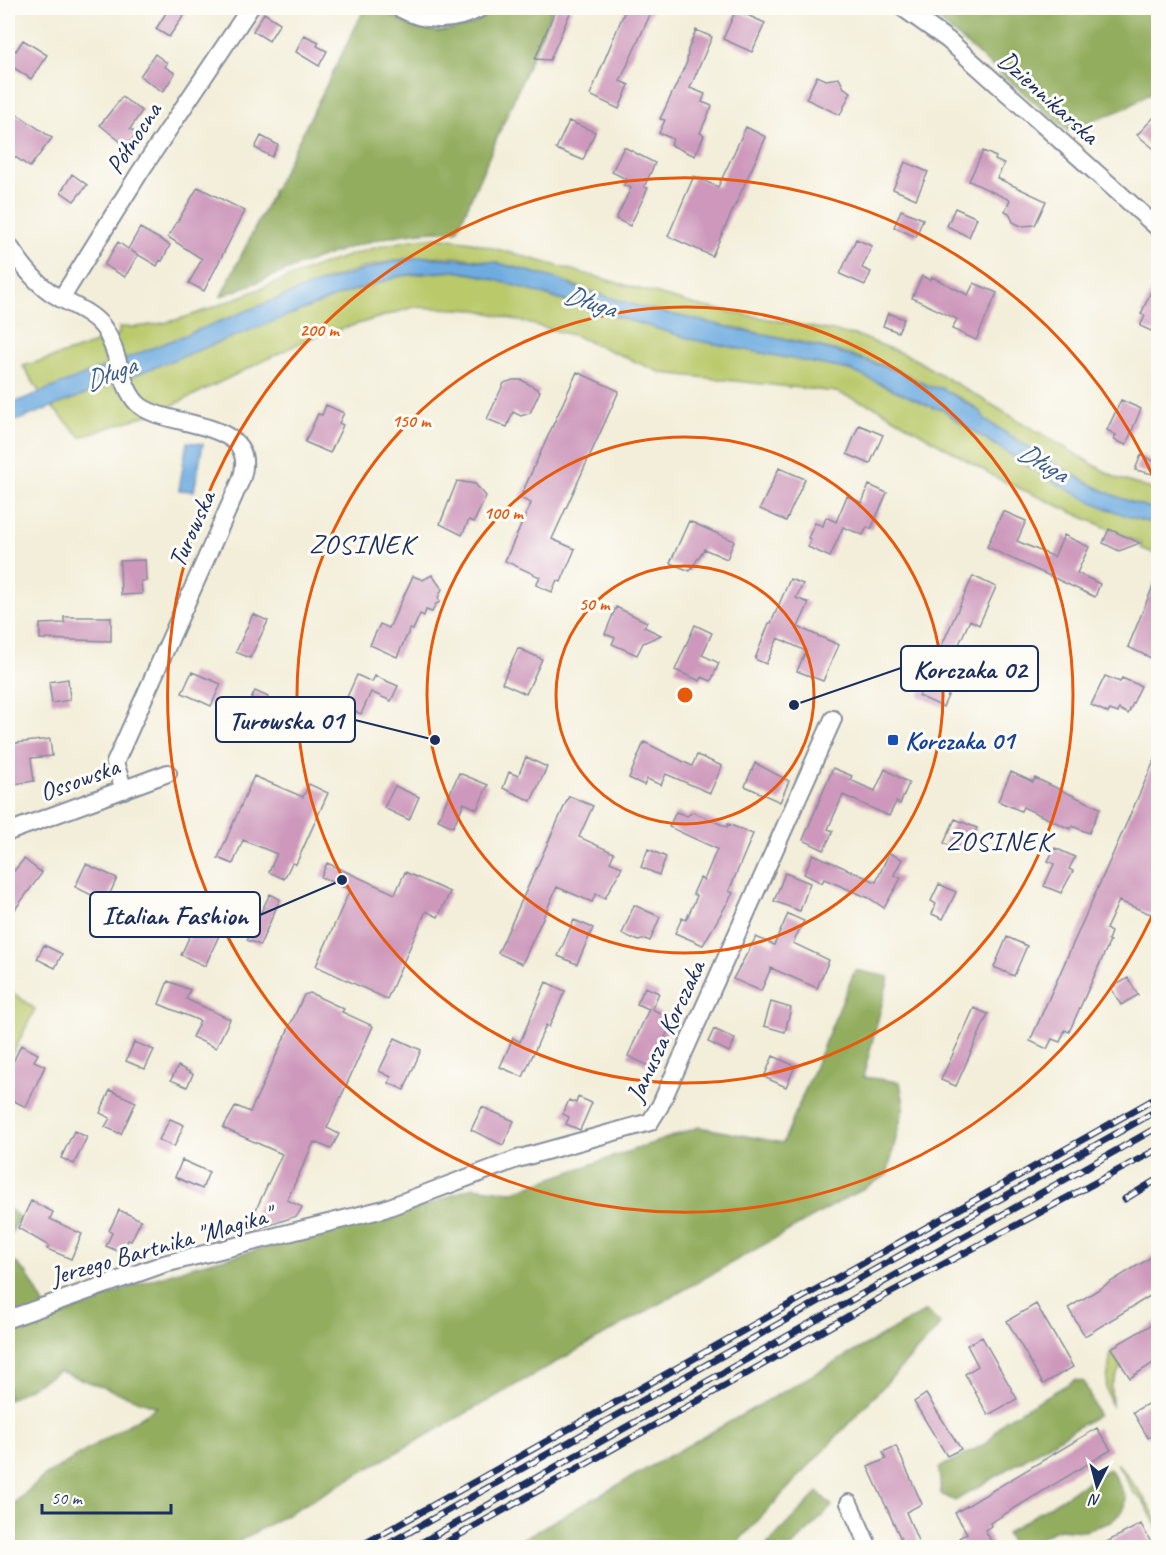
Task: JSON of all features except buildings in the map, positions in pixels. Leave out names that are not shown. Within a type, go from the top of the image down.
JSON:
[{"type":"street","name":"Północna","points":[[61,299],[140,172],[250,8]]},
{"type":"street","points":[[399,8],[420,18],[439,20],[462,17],[480,8]]},
{"type":"street","name":"Dziennikarska","points":[[903,8],[948,40],[1158,228]]},
{"type":"street","name":"Turowska","points":[[8,244],[25,269],[61,299],[91,315],[103,327],[131,394],[137,403],[155,412],[211,428],[229,438],[242,454],[244,472],[115,763],[124,790]]},
{"type":"street","name":"Janusza Korczaka","points":[[294,1232],[384,1209],[517,1159],[650,1122],[660,1106],[833,719]]},
{"type":"street","name":"Ossowska","points":[[8,832],[168,773]]},
{"type":"street","name":"Jerzego Bartnika \"Magika\"","points":[[8,1319],[164,1264],[294,1232]]},
{"type":"street","points":[[849,1503],[869,1548]]},
{"type":"green space","points":[[365,8],[379,8],[410,26],[438,32],[472,25],[498,8],[553,8],[457,231],[426,232],[366,243],[336,252],[221,296]]},
{"type":"green space","points":[[924,8],[1158,8],[1158,88],[1128,107],[1068,131]]},
{"type":"green space","points":[[437,237],[472,242],[700,306],[859,336],[911,357],[1116,478],[1158,491],[1158,509],[1114,496],[1092,485],[985,420],[969,403],[923,384],[900,371],[810,344],[646,308],[537,274],[481,260],[423,257],[401,259],[359,269],[40,393],[23,366],[71,352],[119,334],[119,327],[152,325],[184,318],[340,258],[388,245]]},
{"type":"green space","points":[[455,271],[499,279],[562,301],[695,340],[850,370],[934,408],[943,409],[959,422],[1028,466],[1092,502],[1136,519],[1158,524],[1158,555],[1141,548],[1142,544],[997,478],[878,408],[836,392],[662,373],[576,336],[478,310],[414,307],[308,339],[165,409],[81,437],[52,407],[346,293],[400,276]]},
{"type":"green space","points":[[855,970],[889,977],[863,1077],[900,1082],[904,1105],[887,1175],[229,1547],[8,1547],[8,1509],[43,1477],[157,1407],[59,1371],[8,1400],[8,1255],[27,1274],[52,1319],[135,1285],[198,1265],[418,1209],[473,1187],[512,1192],[699,1127],[783,1143]]},
{"type":"green space","points":[[8,989],[35,1009],[8,1063]]},
{"type":"green space","points":[[8,1208],[19,1217],[8,1241]]},
{"type":"green space","points":[[926,1311],[940,1324],[936,1330],[733,1547],[669,1547],[668,1543],[650,1540],[633,1548],[508,1547]]},
{"type":"green space","points":[[1111,1351],[1121,1367],[1111,1386],[1112,1407],[1106,1388]]},
{"type":"green space","points":[[1075,1380],[1084,1382],[1098,1415],[955,1501],[941,1494],[939,1468],[987,1443],[1005,1420]]},
{"type":"green space","points":[[1117,1463],[1154,1513],[1158,1529],[1144,1502],[1133,1492]]},
{"type":"green space","points":[[1110,1468],[1125,1496],[1124,1509],[1111,1522],[1084,1531],[1059,1529],[1023,1545],[1013,1545],[1006,1533]]},
{"type":"green space","points":[[818,1492],[832,1506],[792,1547],[765,1547]]},
{"type":"green space","points":[[650,1540],[669,1543],[669,1547],[633,1548]]},
{"type":"water","name":"Długa","points":[[423,257],[494,262],[561,280],[577,288],[643,308],[831,350],[900,372],[930,387],[942,388],[981,412],[985,420],[1092,485],[1114,496],[1158,509],[1158,524],[1113,511],[1070,491],[959,422],[943,409],[934,408],[850,370],[695,340],[479,275],[455,271],[400,276],[346,293],[8,424],[8,405],[307,287],[391,262]]},
{"type":"water","points":[[187,442],[203,444],[194,491],[179,490]]},
{"type":"railway","points":[[357,1548],[1158,1097]]},
{"type":"railway","points":[[381,1548],[1158,1110]]},
{"type":"railway","points":[[412,1548],[1158,1127]]},
{"type":"railway","points":[[436,1548],[886,1295],[1158,1149]]},
{"type":"railway","points":[[1125,1199],[1158,1179]]},
{"type":"place","name":"Korczaka 02","points":[[794,705]]},
{"type":"place","name":"Turowska 01","points":[[435,740]]},
{"type":"place","name":"Korczaka 01","points":[[893,740]]},
{"type":"place","name":"Italian Fashion","points":[[342,880]]},
{"type":"district","name":"ZOSINEK","points":[[362,544]]},
{"type":"district","name":"ZOSINEK","points":[[999,841]]}]
